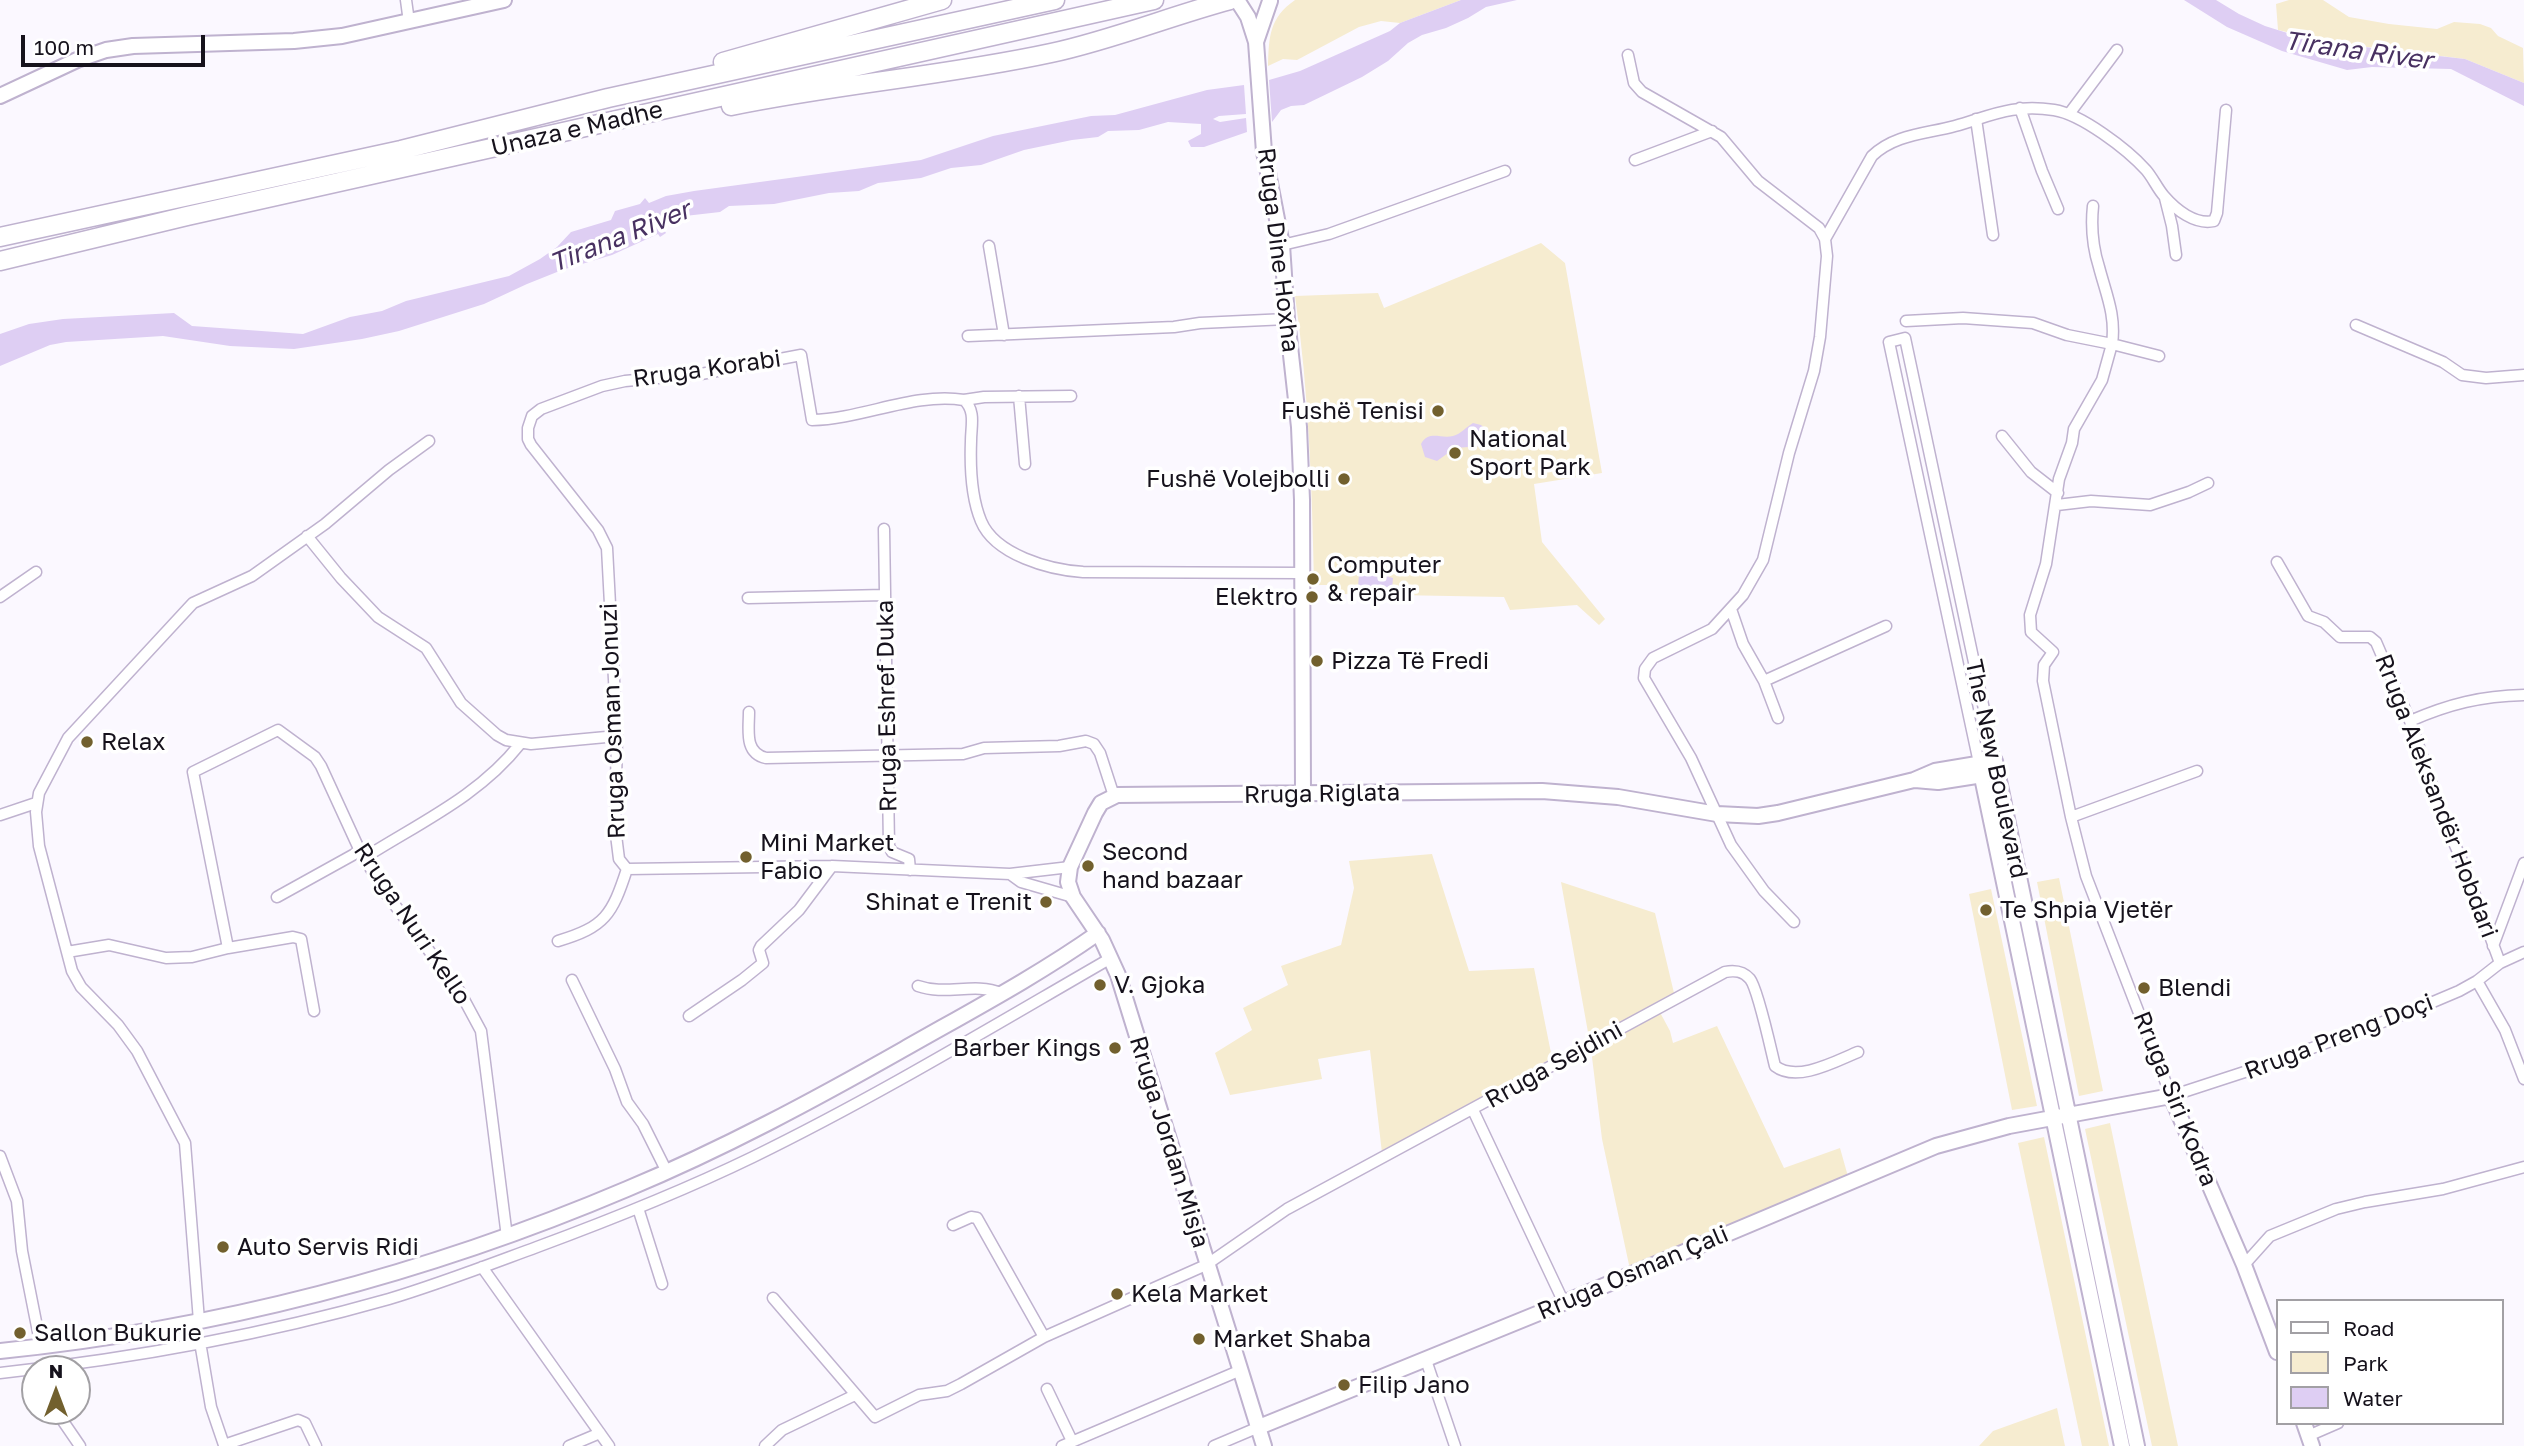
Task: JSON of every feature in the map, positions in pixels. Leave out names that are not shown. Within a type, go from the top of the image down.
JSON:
[{"type":"highway","points":[[501,125],[568,100],[798,42],[942,0]]},
{"type":"highway","name":"Unaza e Madhe","points":[[0,237],[401,150],[608,99],[1055,0]]},
{"type":"highway","name":"Unaza e Madhe","points":[[0,261],[1154,0]]},
{"type":"highway","points":[[506,146],[632,127],[780,96],[1050,54],[1234,1]]},
{"type":"main road","points":[[0,96],[93,53],[106,50],[133,46],[303,40],[342,36],[504,0]]},
{"type":"main road","name":"Rruga Dine Hoxha","points":[[1234,1],[1259,4],[1270,0]]},
{"type":"main road","name":"Rruga Dine Hoxha","points":[[1256,42],[1270,0]]},
{"type":"main road","name":"Rruga Dine Hoxha","points":[[1234,1],[1248,17],[1256,42],[1264,152],[1282,245],[1300,439],[1303,794]]},
{"type":"main road","points":[[1717,814],[1758,816],[1778,813],[1914,780],[1936,771],[1996,767]]},
{"type":"main road","name":"The New Boulevard","points":[[1996,767],[2137,1446]]},
{"type":"main road","name":"The New Boulevard","points":[[1980,769],[2122,1446]]},
{"type":"main road","name":"Rruga Riglata","points":[[1114,796],[1569,792],[1618,797],[1717,814]]},
{"type":"main road","points":[[1111,958],[1098,933],[1073,897],[1068,883],[1070,867],[1101,803],[1114,796]]},
{"type":"main road","points":[[0,1352],[199,1321],[337,1290],[507,1237],[667,1172],[785,1115],[1001,993],[1098,933]]},
{"type":"main road","name":"Rruga Jordan Misja","points":[[1111,958],[1264,1446]]},
{"type":"main road","name":"Rruga Osman Çali","points":[[1259,1427],[1564,1303],[1936,1146],[2009,1125],[2171,1096]]},
{"type":"main road","name":"Rruga Siri Kodra","points":[[2171,1096],[2244,1265],[2276,1349]]},
{"type":"street","points":[[407,0],[409,22]]},
{"type":"street","points":[[2069,114],[2117,50]]},
{"type":"street","points":[[1628,55],[1634,83],[1642,92],[1721,137],[1758,181],[1819,228],[1825,239],[1827,256],[1823,310],[1814,371],[1789,453],[1763,560],[1743,595],[1712,629],[1653,658],[1645,669],[1644,678],[1691,758],[1731,845],[1764,891],[1794,922]]},
{"type":"street","points":[[2020,108],[2042,171],[2059,209]]},
{"type":"street","points":[[1825,239],[1872,156],[1881,148],[1896,139],[2020,108],[2069,114],[2099,131],[2147,170],[2165,197],[2190,218],[2214,221],[2217,213],[2226,110]]},
{"type":"street","points":[[1976,119],[1993,235]]},
{"type":"street","points":[[1636,160],[1712,131]]},
{"type":"street","points":[[1282,245],[1329,234],[1505,171]]},
{"type":"street","points":[[2165,197],[2176,255]]},
{"type":"street","points":[[2093,206],[2096,255],[2115,325],[2102,380],[2074,429],[2072,443],[2059,479],[2057,505],[2091,501],[2150,505],[2208,483]]},
{"type":"street","points":[[989,246],[1004,335]]},
{"type":"street","points":[[1906,321],[1963,317],[2033,323],[2067,335],[2160,356]]},
{"type":"street","points":[[968,337],[1287,319]]},
{"type":"street","points":[[2356,326],[2443,362],[2462,374],[2486,378],[2524,375]]},
{"type":"street","name":"The New Boulevard","points":[[1980,769],[1889,342],[1905,338],[1996,767]]},
{"type":"street","name":"Rruga Korabi","points":[[529,423],[532,416],[541,409],[602,386],[625,381],[701,374],[801,355],[812,420],[924,400],[964,400]]},
{"type":"street","points":[[1019,396],[1025,464]]},
{"type":"street","points":[[1071,396],[984,397],[964,400],[972,412],[972,481],[981,521],[995,540],[1022,558],[1065,571],[1301,573]]},
{"type":"street","name":"Rruga Osman Jonuzi","points":[[529,423],[527,439],[598,530],[607,548],[617,736],[615,827],[619,859],[627,869],[832,866],[1010,874],[1070,867]]},
{"type":"street","points":[[2002,436],[2031,472],[2058,493]]},
{"type":"street","points":[[199,1321],[185,1143],[137,1051],[118,1025],[76,980],[39,846],[36,803],[38,793],[68,738],[193,603],[252,576],[346,508],[389,470],[429,441]]},
{"type":"street","name":"Rruga Siri Kodra","points":[[2057,505],[2046,564],[2029,625],[2031,632],[2053,652],[2044,665],[2043,681],[2086,876],[2171,1096]]},
{"type":"street","name":"Rruga Eshref Duka","points":[[884,529],[889,846],[891,852],[909,859],[910,870]]},
{"type":"street","points":[[307,536],[341,578],[378,617],[426,648],[461,703],[497,735],[520,744],[617,736]]},
{"type":"street","name":"Rruga Aleksandër Hobdari","points":[[2277,562],[2308,616],[2324,622],[2340,636],[2370,637],[2376,642],[2410,721],[2446,825],[2500,963]]},
{"type":"street","points":[[0,597],[36,572]]},
{"type":"street","points":[[748,598],[885,595]]},
{"type":"street","points":[[1731,609],[1743,645],[1765,681],[1778,718]]},
{"type":"street","points":[[1765,681],[1886,626]]},
{"type":"street","points":[[2410,721],[2456,702],[2524,695]]},
{"type":"street","points":[[749,712],[750,748],[760,756],[963,754],[984,748],[1059,746],[1086,741],[1094,744],[1100,754],[1114,796]]},
{"type":"street","name":"Rruga Nuri Kello","points":[[228,948],[193,772],[278,730],[315,757],[362,855],[385,892],[460,992],[481,1031],[507,1237]]},
{"type":"street","points":[[277,897],[362,855],[471,791],[506,761],[520,744]]},
{"type":"street","points":[[2071,817],[2197,771]]},
{"type":"street","points":[[0,815],[36,803]]},
{"type":"street","points":[[2493,946],[2524,863]]},
{"type":"street","points":[[689,1016],[742,981],[763,962],[759,950],[761,946],[799,910],[832,866]]},
{"type":"street","points":[[558,940],[579,934],[603,921],[611,909],[627,869]]},
{"type":"street","name":"Rruga Osman Jonuzi","points":[[1010,874],[1021,882],[1073,897]]},
{"type":"street","points":[[67,952],[109,945],[173,958],[192,957],[293,937],[301,939],[314,1012]]},
{"type":"street","name":"Rruga Preng Doçi","points":[[2171,1096],[2353,1034],[2442,999],[2477,981],[2500,963],[2524,952]]},
{"type":"street","points":[[91,1360],[200,1342],[320,1317],[390,1299],[638,1208],[754,1157],[804,1131],[1111,958]]},
{"type":"street","name":"Rruga Sejdini","points":[[855,1395],[875,1417],[919,1395],[947,1391],[1044,1337],[1206,1265],[1287,1209],[1725,972],[1741,973],[1753,983],[1775,1066],[1779,1069],[1819,1069],[1858,1052]]},
{"type":"street","points":[[572,980],[615,1069],[627,1102],[643,1124],[667,1172]]},
{"type":"street","points":[[2477,981],[2521,1062],[2524,1079]]},
{"type":"street","points":[[918,986],[931,991],[981,988],[1001,993]]},
{"type":"street","points":[[1473,1110],[1564,1303]]},
{"type":"street","points":[[0,1156],[17,1202],[22,1251],[41,1347]]},
{"type":"street","points":[[2244,1265],[2270,1236],[2336,1209],[2443,1189],[2524,1167]]},
{"type":"street","points":[[638,1208],[662,1284]]},
{"type":"street","points":[[953,1225],[971,1217],[977,1218],[1044,1337]]},
{"type":"street","points":[[482,1267],[609,1446]]},
{"type":"street","points":[[765,1446],[782,1430],[855,1395],[773,1298]]},
{"type":"street","points":[[200,1342],[211,1407],[223,1445],[298,1420],[305,1423],[316,1446]]},
{"type":"street","points":[[1426,1360],[1455,1446]]},
{"type":"street","points":[[1047,1389],[1067,1444],[1241,1370]]},
{"type":"street","points":[[0,1373],[21,1371]]},
{"type":"street","points":[[65,1425],[80,1446]]},
{"type":"street","points":[[2308,1435],[2334,1425]]},
{"type":"street","points":[[1214,1446],[1259,1427]]},
{"type":"street","points":[[569,1446],[600,1433]]},
{"type":"green space","points":[[1295,0],[1461,0],[1400,23],[1381,21],[1359,27],[1297,60],[1283,59],[1268,66],[1275,21]]},
{"type":"green space","points":[[2289,0],[2323,0],[2349,17],[2389,24],[2437,29],[2454,22],[2480,24],[2523,48],[2524,83],[2465,59],[2334,43],[2278,30],[2276,4]]},
{"type":"green space","name":"National Sport Park","points":[[1541,243],[1565,263],[1602,473],[1534,484],[1542,542],[1605,619],[1599,625],[1577,605],[1510,610],[1504,597],[1341,594],[1340,585],[1314,585],[1307,404],[1295,296],[1378,293],[1384,308]]},
{"type":"green space","points":[[1432,854],[1469,971],[1534,968],[1552,1058],[1382,1153],[1370,1050],[1318,1059],[1322,1079],[1230,1095],[1215,1053],[1252,1030],[1243,1008],[1288,985],[1281,966],[1341,945],[1354,888],[1349,861]]},
{"type":"green space","points":[[2059,878],[2103,1091],[2079,1096],[2037,882]]},
{"type":"green space","points":[[1561,882],[1655,913],[1674,993],[1655,1003],[1670,1031],[1673,1043],[1717,1026],[1784,1168],[1840,1148],[1849,1180],[1631,1274],[1602,1139],[1591,1049]]},
{"type":"green space","points":[[1991,889],[2037,1106],[2012,1110],[1969,894]]},
{"type":"green space","points":[[2110,1123],[2178,1446],[2152,1446],[2085,1129]]},
{"type":"green space","points":[[2044,1137],[2109,1446],[2082,1446],[2018,1143]]},
{"type":"green space","points":[[2057,1408],[2065,1446],[1979,1446],[1993,1431]]},
{"type":"water","points":[[1461,0],[1517,0],[1486,7],[1446,28],[1422,35],[1362,77],[1304,105],[1281,110],[1272,122],[1269,80],[1300,71],[1390,31],[1400,23]]},
{"type":"water","name":"Tirana River","points":[[2184,0],[2216,0],[2265,26],[2297,36],[2465,59],[2524,83],[2524,106],[2451,69],[2372,67],[2347,70],[2282,51],[2227,27]]},
{"type":"water","name":"Tirana River","points":[[1244,85],[1246,114],[1213,119],[1220,122],[1246,118],[1247,132],[1204,147],[1191,147],[1188,141],[1201,134],[1201,124],[1168,122],[1139,130],[1108,131],[1098,137],[1024,150],[981,165],[951,168],[921,178],[878,183],[859,191],[829,193],[774,204],[729,206],[720,212],[685,216],[663,228],[666,233],[660,237],[658,234],[612,255],[527,284],[484,304],[399,331],[294,349],[230,346],[163,336],[66,342],[50,345],[0,366],[0,334],[29,324],[63,319],[174,313],[192,326],[303,334],[350,317],[382,311],[406,301],[509,276],[557,247],[571,232],[611,220],[615,211],[640,204],[645,198],[649,203],[666,196],[694,191],[921,160],[993,136],[1091,116],[1115,115],[1207,90]]},
{"type":"water","points":[[1473,423],[1481,425],[1487,432],[1482,446],[1455,448],[1437,461],[1425,457],[1421,444],[1428,437],[1453,436]]},
{"type":"water","points":[[1367,571],[1377,577],[1380,572],[1387,573],[1393,578],[1392,590],[1358,587],[1359,574]]},
{"type":"place","name":"Fushë Tenisi","points":[[1438,411]]},
{"type":"place","name":"National Sport Park","points":[[1455,453]]},
{"type":"place","name":"Fushë Volejbolli","points":[[1344,479]]},
{"type":"place","name":"Computer & repair","points":[[1313,579]]},
{"type":"place","name":"Elektro","points":[[1312,597]]},
{"type":"place","name":"Pizza Të Fredi","points":[[1317,661]]},
{"type":"place","name":"Relax","points":[[87,742]]},
{"type":"place","name":"Mini Market Fabio","points":[[746,857]]},
{"type":"place","name":"Second hand bazaar","points":[[1088,866]]},
{"type":"place","name":"Shinat e Trenit","points":[[1046,902]]},
{"type":"place","name":"Te Shpia Vjetër","points":[[1986,910]]},
{"type":"place","name":"V. Gjoka","points":[[1100,985]]},
{"type":"place","name":"Blendi","points":[[2144,988]]},
{"type":"place","name":"Barber Kings","points":[[1115,1048]]},
{"type":"place","name":"Auto Servis Ridi","points":[[223,1247]]},
{"type":"place","name":"Kela Market","points":[[1117,1294]]},
{"type":"place","name":"Sallon Bukurie","points":[[20,1333]]},
{"type":"place","name":"Market Shaba","points":[[1199,1339]]},
{"type":"place","name":"Filip Jano","points":[[1344,1385]]}]
